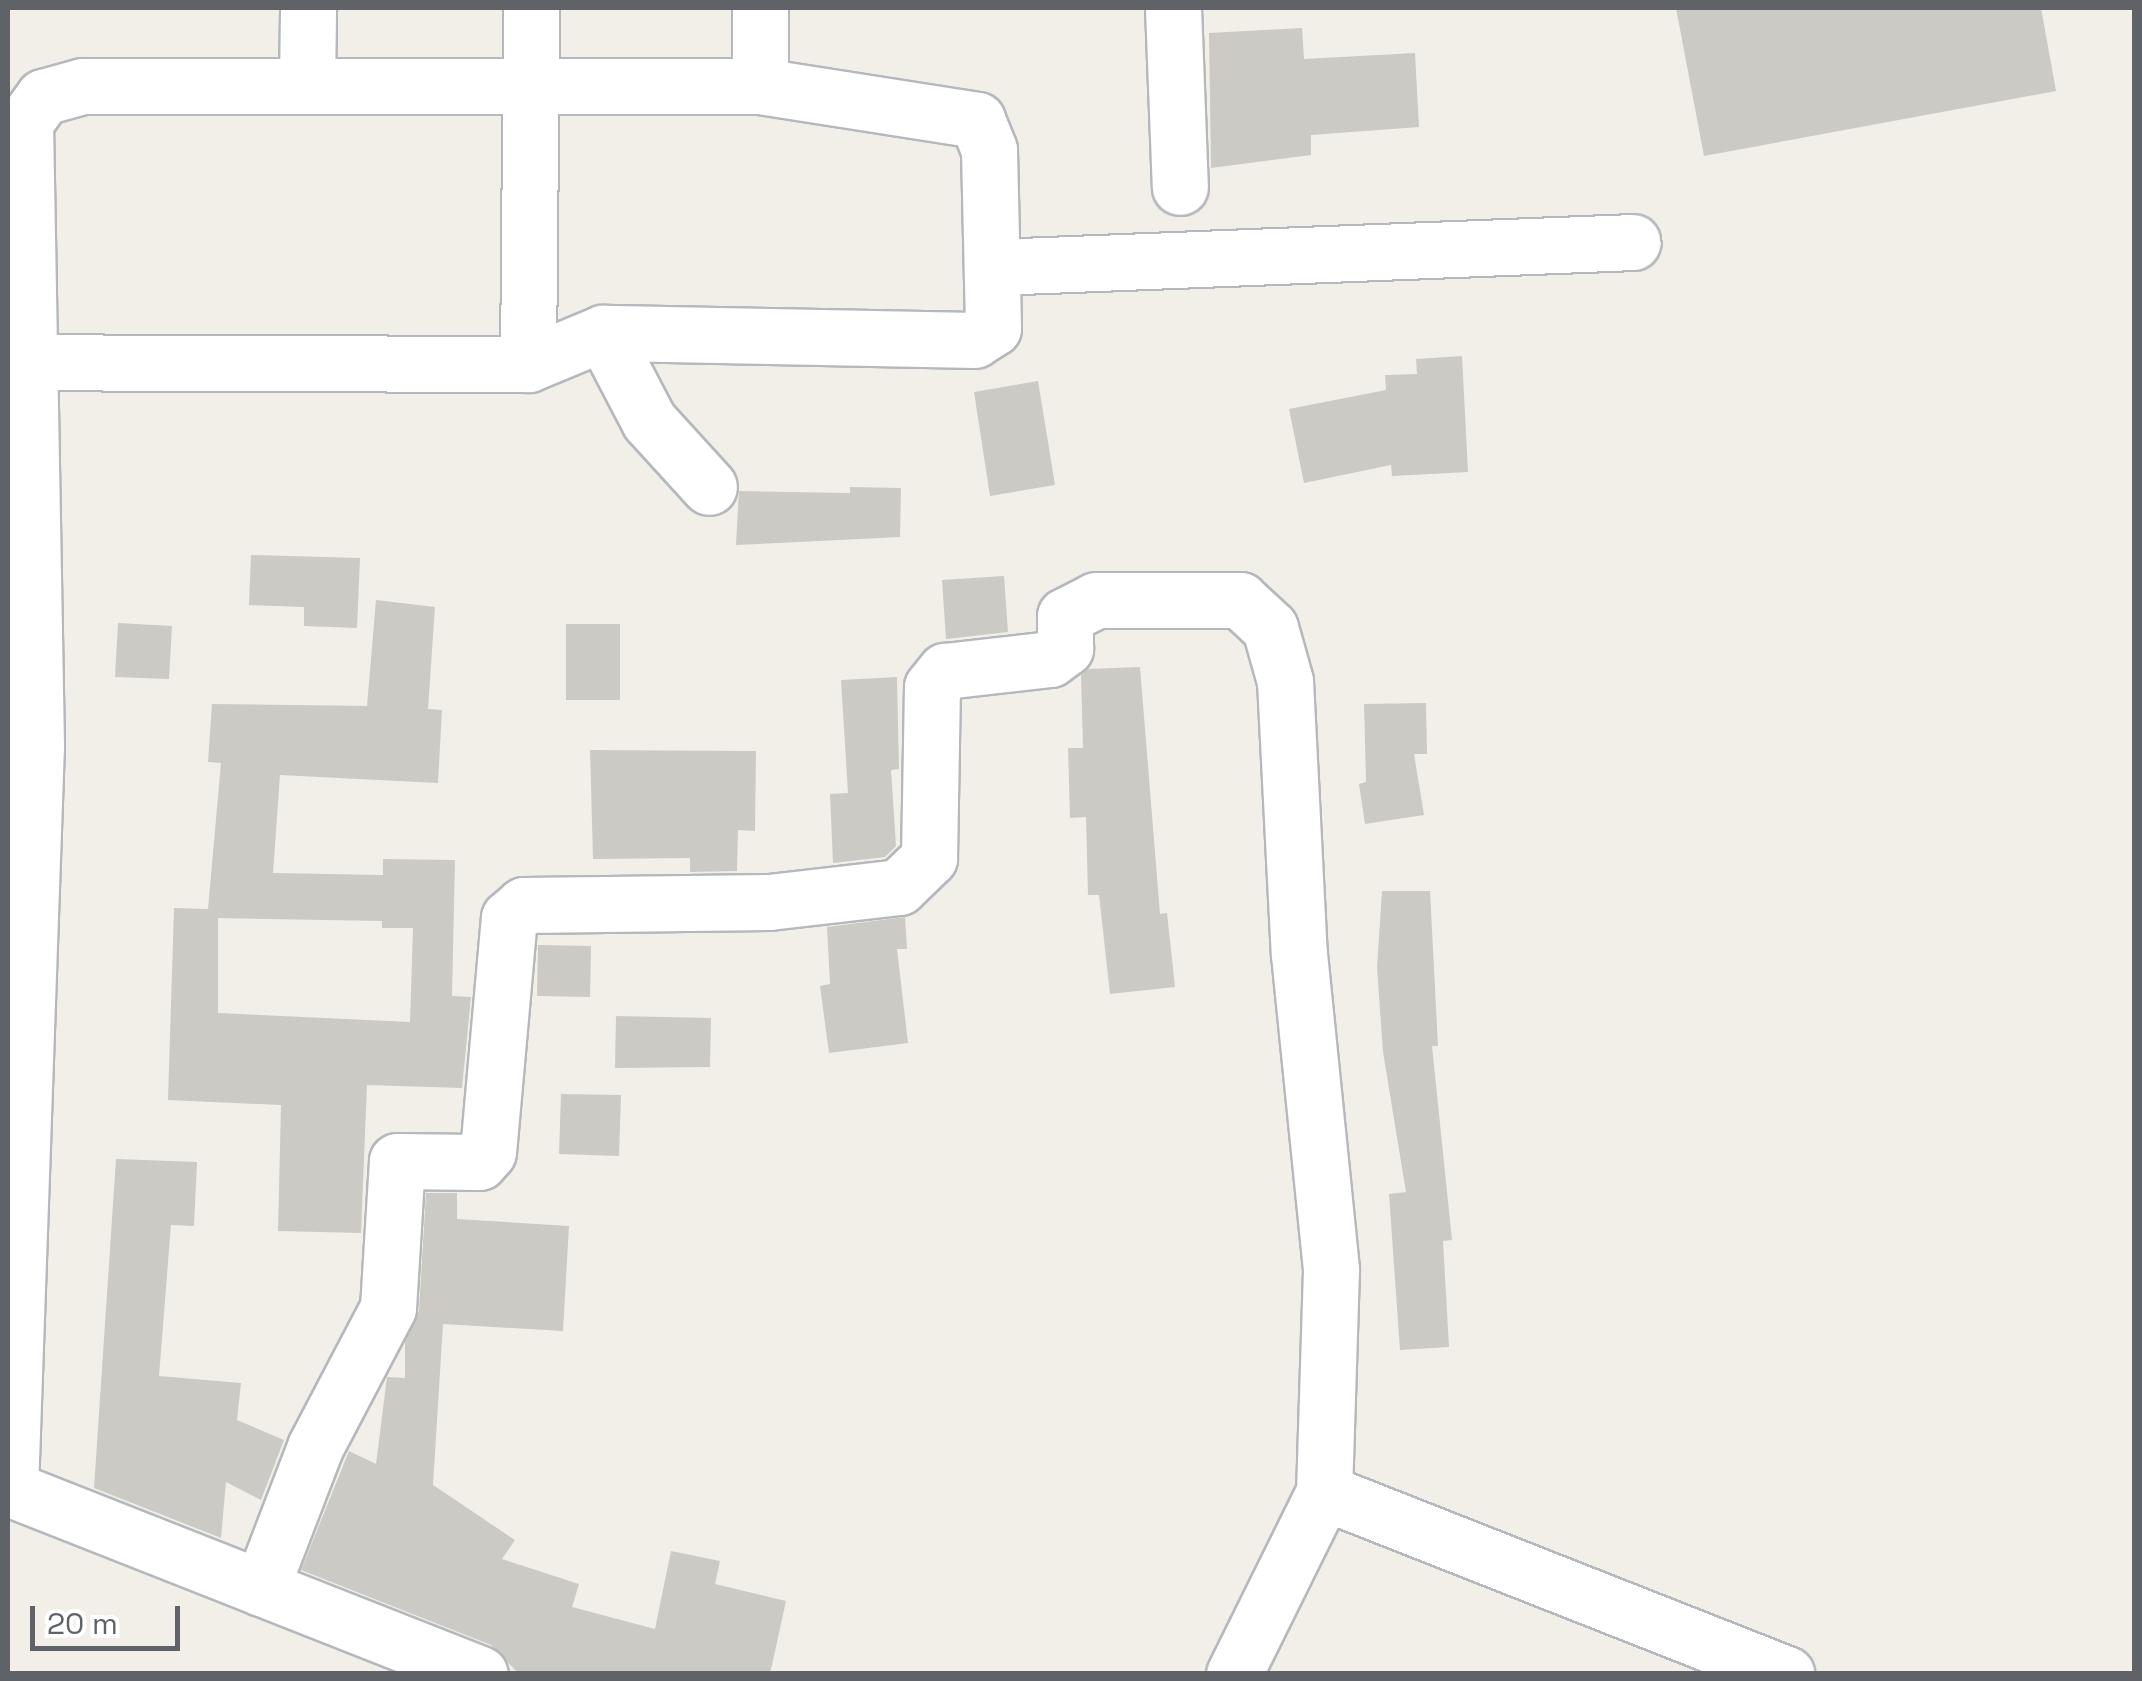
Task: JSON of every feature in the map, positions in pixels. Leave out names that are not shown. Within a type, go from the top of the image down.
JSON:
[{"type":"street","points":[[307,84],[308,8]]},
{"type":"street","points":[[528,364],[531,8]]},
{"type":"street","points":[[760,8],[760,86]]},
{"type":"street","points":[[1173,8],[1180,187]]},
{"type":"street","points":[[31,362],[528,364],[603,333],[974,340],[993,328],[996,267],[988,150],[977,120],[760,86],[83,86],[43,96],[24,122],[35,765],[9,1489],[480,1674]]},
{"type":"street","points":[[996,267],[1633,242]]},
{"type":"street","points":[[603,333],[649,421],[709,488]]},
{"type":"street","points":[[261,1588],[315,1448],[388,1308],[396,1161],[479,1162],[488,1152],[509,918],[524,905],[769,902],[899,887],[929,858],[932,687],[946,671],[1050,659],[1065,648],[1065,616],[1096,600],[1240,600],[1270,628],[1285,681],[1300,954],[1331,1270],[1324,1492],[1234,1674]]},
{"type":"street","points":[[1324,1492],[1786,1674]]},
{"type":"building","points":[[1676,8],[2041,8],[2056,91],[1704,156]]},
{"type":"building","points":[[1302,28],[1304,59],[1415,53],[1419,127],[1311,135],[1311,155],[1211,168],[1209,33]]},
{"type":"building","points":[[1462,356],[1468,472],[1392,476],[1391,465],[1304,483],[1289,409],[1386,390],[1385,375],[1417,374],[1416,359]]},
{"type":"building","points":[[1038,381],[1055,485],[990,496],[974,392]]},
{"type":"building","points":[[850,487],[901,488],[900,537],[736,545],[739,491],[850,493]]},
{"type":"building","points":[[251,555],[360,558],[357,628],[304,626],[304,607],[249,605]]},
{"type":"building","points":[[1004,576],[1008,632],[946,639],[942,580]]},
{"type":"building","points":[[376,600],[435,607],[428,709],[442,710],[438,783],[280,775],[273,873],[383,875],[383,859],[455,860],[452,996],[471,997],[462,1088],[367,1085],[361,1233],[278,1231],[281,1105],[168,1100],[174,908],[208,909],[221,763],[208,762],[212,704],[367,706]],"holes":[[[218,918],[382,921],[382,928],[413,928],[410,1022],[218,1013]]]},
{"type":"building","points":[[118,623],[172,626],[169,679],[115,677]]},
{"type":"building","points":[[566,624],[620,624],[620,700],[566,700]]},
{"type":"building","points":[[1140,667],[1160,914],[1167,913],[1175,987],[1110,994],[1099,895],[1088,895],[1086,817],[1070,818],[1068,748],[1083,748],[1081,675],[1088,669]]},
{"type":"building","points":[[897,677],[899,769],[891,770],[896,846],[885,857],[833,863],[830,794],[848,793],[841,680]]},
{"type":"building","points":[[1426,703],[1427,754],[1414,754],[1424,815],[1365,824],[1359,784],[1366,782],[1364,704]]},
{"type":"building","points":[[590,750],[756,751],[755,831],[738,830],[737,871],[690,872],[690,858],[593,859]]},
{"type":"building","points":[[1382,891],[1430,891],[1438,1046],[1432,1046],[1452,1240],[1443,1241],[1449,1347],[1400,1350],[1389,1194],[1406,1192],[1383,1052],[1377,968]]},
{"type":"building","points":[[905,917],[907,949],[897,949],[908,1043],[829,1053],[820,986],[830,984],[827,927]]},
{"type":"building","points":[[538,945],[591,946],[590,997],[537,996]]},
{"type":"building","points":[[616,1016],[711,1018],[710,1067],[615,1068]]},
{"type":"building","points":[[561,1094],[621,1095],[619,1156],[559,1154]]},
{"type":"building","points":[[116,1159],[197,1162],[194,1226],[171,1225],[159,1376],[241,1383],[237,1420],[284,1440],[261,1500],[226,1482],[221,1538],[94,1488]]},
{"type":"building","points":[[426,1193],[457,1193],[457,1219],[569,1226],[563,1331],[443,1324],[433,1485],[515,1540],[502,1559],[579,1584],[572,1607],[655,1629],[671,1551],[720,1561],[715,1584],[786,1601],[770,1674],[519,1674],[491,1645],[301,1570],[349,1451],[376,1464],[387,1377],[405,1378],[405,1342],[419,1310]]}]
